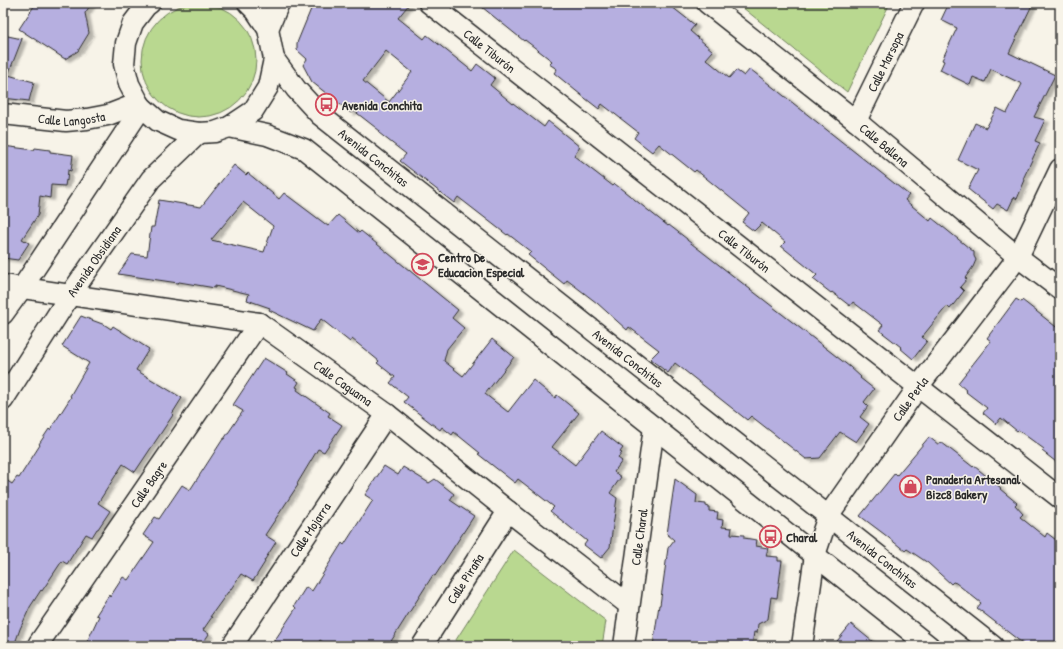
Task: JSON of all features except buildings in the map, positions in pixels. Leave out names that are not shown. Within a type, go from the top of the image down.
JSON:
[{"type":"street","points":[[146,4],[133,23],[126,43],[124,64],[129,84],[140,105],[158,122],[178,130],[199,133],[215,132],[230,127],[253,111],[268,87],[274,59],[268,29],[256,11],[248,3]]},
{"type":"street","points":[[268,29],[279,3]]},
{"type":"street","name":"Calle Tiburón","points":[[429,3],[1060,498]]},
{"type":"street","name":"Calle Ballena","points":[[707,3],[856,122],[1018,257],[1060,289]]},
{"type":"street","name":"Calle Marsopa","points":[[856,122],[914,3]]},
{"type":"street","name":"Avenida Conchitas","points":[[274,59],[296,89],[320,115],[993,646]]},
{"type":"street","points":[[3,314],[12,286],[140,105]]},
{"type":"street","name":"Calle Langosta","points":[[3,114],[66,121],[108,115],[140,105]]},
{"type":"street","points":[[230,127],[267,135],[304,149],[930,646]]},
{"type":"street","name":"Avenida Obsidiana","points":[[3,400],[70,296],[150,178],[199,133]]},
{"type":"street","name":"Calle Perla","points":[[802,646],[815,555],[828,516],[918,387],[1018,257],[1060,169]]},
{"type":"street","name":"Calle Caguama","points":[[12,286],[70,296],[259,323],[387,414],[508,512],[629,605]]},
{"type":"street","name":"Calle Bagre","points":[[38,646],[259,323]]},
{"type":"street","name":"Calle Mojarra","points":[[232,646],[387,414]]},
{"type":"street","name":"Calle Charal","points":[[624,646],[654,427]]},
{"type":"street","name":"Calle Piraña","points":[[422,646],[508,512]]},
{"type":"green space","points":[[199,3],[221,7],[239,20],[252,38],[256,60],[252,82],[239,100],[221,113],[199,117],[177,113],[159,100],[146,82],[142,60],[146,38],[159,20],[177,7]]},
{"type":"green space","points":[[737,3],[890,3],[847,92]]},
{"type":"green space","points":[[514,550],[606,621],[602,646],[452,646]]},
{"type":"place","name":"Avenida Conchita","points":[[326,105]]},
{"type":"place","name":"Centro De Educacion Especial","points":[[423,264]]},
{"type":"place","name":"Panadería Artesanal Bizc8 Bakery","points":[[910,486]]},
{"type":"place","name":"Charal","points":[[771,537]]}]
